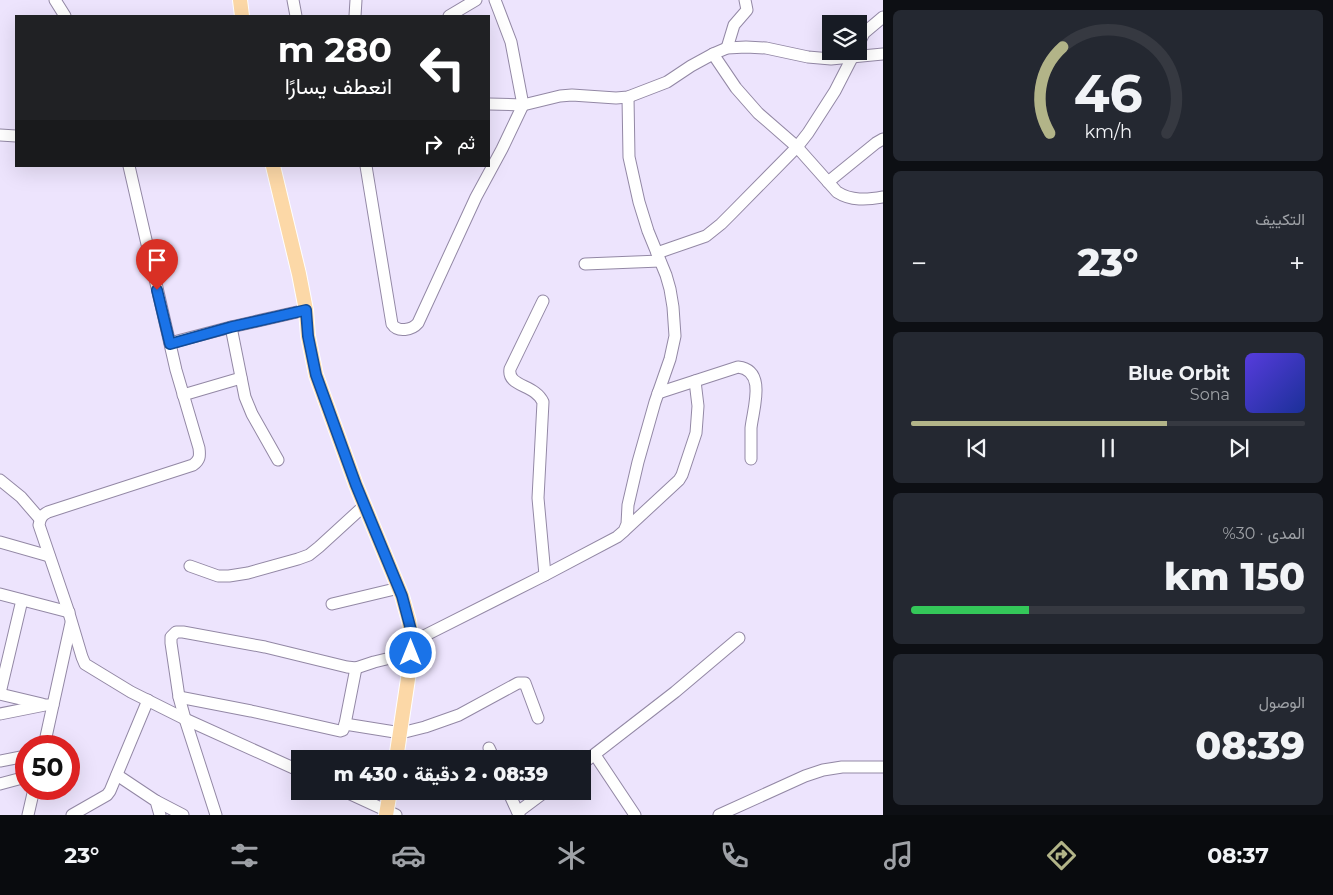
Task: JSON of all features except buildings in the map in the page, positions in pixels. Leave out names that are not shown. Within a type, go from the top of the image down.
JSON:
[{"type":"main road","points":[[240,0],[242,15]]},
{"type":"main road","points":[[273,167],[299,274],[316,375],[365,505],[399,588],[410,621],[411,647],[398,750]]},
{"type":"main road","points":[[389,814],[390,800]]},
{"type":"street","points":[[55,0],[64,15]]},
{"type":"street","points":[[292,0],[296,15]]},
{"type":"street","points":[[355,15],[356,0]]},
{"type":"street","points":[[451,15],[476,0]]},
{"type":"street","points":[[366,167],[392,324],[398,330],[414,327],[418,323],[473,204],[523,105],[510,42],[495,0]]},
{"type":"street","points":[[726,48],[734,25],[747,10],[745,0]]},
{"type":"street","points":[[867,30],[883,17]]},
{"type":"street","points":[[490,104],[523,105],[560,96],[579,95],[628,97],[667,82],[691,66],[726,48],[766,48],[822,58]]},
{"type":"street","points":[[712,54],[736,88],[758,112],[797,146],[836,192],[842,196],[855,199],[883,197]]},
{"type":"street","points":[[867,54],[883,54]]},
{"type":"street","points":[[585,264],[658,257],[706,236],[732,213],[797,146],[835,91],[851,60]]},
{"type":"street","points":[[624,531],[627,524],[628,504],[638,462],[670,360],[675,330],[670,289],[648,231],[629,158],[628,97]]},
{"type":"street","points":[[0,135],[15,136]]},
{"type":"street","points":[[828,182],[883,139]]},
{"type":"street","points":[[85,664],[39,525],[42,515],[193,465],[198,462],[199,458],[128,167]]},
{"type":"street","points":[[544,301],[509,374],[510,378],[514,381],[540,396],[543,402],[538,498],[546,575]]},
{"type":"street","points":[[170,344],[231,327],[306,310]]},
{"type":"street","points":[[231,327],[245,396],[252,414],[278,460]]},
{"type":"street","points":[[658,394],[738,367],[746,369],[756,384],[751,459]]},
{"type":"street","points":[[183,395],[241,378]]},
{"type":"street","points":[[216,815],[179,698],[171,643],[171,637],[176,632],[265,647],[356,668],[411,647],[624,531],[682,475],[696,433],[698,406],[696,381]]},
{"type":"street","points":[[0,480],[21,497],[40,519]]},
{"type":"street","points":[[190,566],[218,576],[229,576],[298,560],[320,547],[365,505]]},
{"type":"street","points":[[0,542],[50,556]]},
{"type":"street","points":[[332,604],[399,588]]},
{"type":"street","points":[[0,594],[70,617]]},
{"type":"street","points":[[11,599],[0,694],[49,705]]},
{"type":"street","points":[[45,735],[49,705],[63,662],[70,617]]},
{"type":"street","points":[[591,758],[675,692],[738,638]]},
{"type":"street","points":[[63,662],[85,664],[132,692],[185,719],[291,767]]},
{"type":"street","points":[[179,698],[251,711],[340,731],[343,730],[345,724],[356,668]]},
{"type":"street","points":[[345,724],[401,733],[459,715],[521,683],[525,683],[538,718]]},
{"type":"street","points":[[72,815],[110,791],[148,700]]},
{"type":"street","points":[[0,714],[49,705]]},
{"type":"street","points":[[595,755],[635,815]]},
{"type":"street","points":[[0,761],[15,758]]},
{"type":"street","points":[[719,815],[805,776],[823,770],[842,767],[883,767]]},
{"type":"street","points":[[117,775],[156,801],[184,815]]},
{"type":"street","points":[[0,784],[15,780]]},
{"type":"street","points":[[28,815],[31,800]]},
{"type":"street","points":[[362,800],[389,814]]},
{"type":"street","points":[[512,800],[518,814],[535,800]]},
{"type":"street","points":[[156,801],[160,815]]},
{"type":"route","points":[[157,290],[170,344],[231,327],[306,310],[308,336],[316,375],[356,485],[402,596],[410,621],[411,653]]}]
